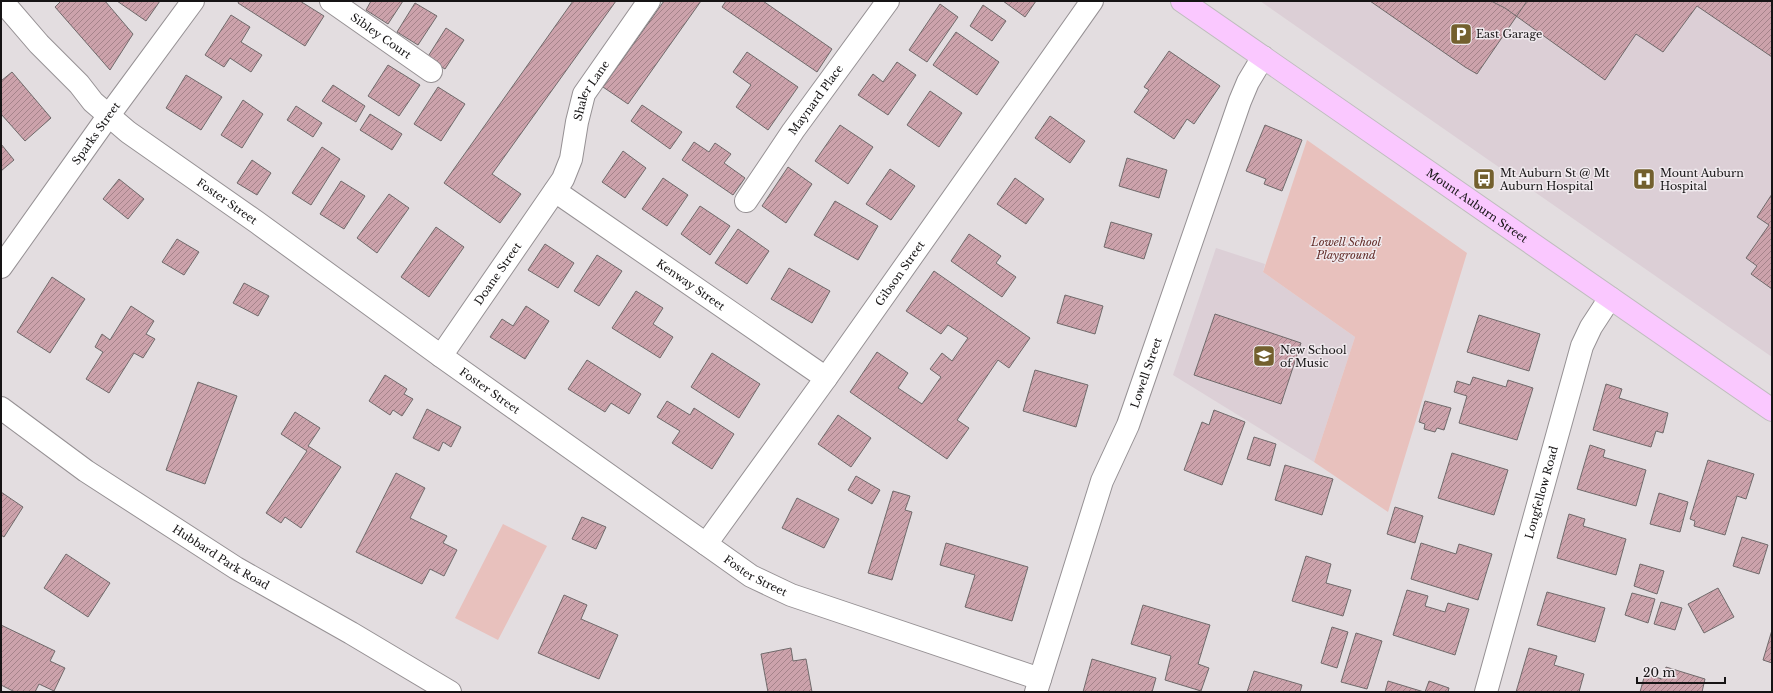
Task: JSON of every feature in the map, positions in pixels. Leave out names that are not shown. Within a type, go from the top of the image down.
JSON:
[{"type":"main road","name":"Mount Auburn Street","points":[[1182,1],[1772,410]]},
{"type":"street","name":"Foster Street","points":[[2,1],[39,44],[79,84],[93,102],[128,132],[258,223],[441,356],[751,576],[776,589],[1019,673],[1038,686]]},
{"type":"street","name":"Sparks Street","points":[[1,267],[109,115],[193,1]]},
{"type":"street","name":"Sibley Court","points":[[331,1],[431,71]]},
{"type":"street","name":"Shaler Lane","points":[[555,190],[568,170],[580,107],[584,94],[649,1]]},
{"type":"street","name":"Maynard Place","points":[[746,201],[793,131],[888,1]]},
{"type":"street","name":"Gibson Street","points":[[706,544],[826,378],[1092,1]]},
{"type":"street","name":"Lowell Street","points":[[1038,686],[1102,481],[1128,425],[1240,101],[1248,82],[1263,57]]},
{"type":"street","name":"Doane Street","points":[[441,356],[555,190]]},
{"type":"street","name":"Kenway Street","points":[[555,190],[826,378]]},
{"type":"street","name":"Longfellow Road","points":[[1486,692],[1582,346],[1591,327],[1610,298]]},
{"type":"street","name":"Hubbard Park Road","points":[[1,408],[86,471],[236,568],[351,633],[450,692]]},
{"type":"shaded area","name":"Mount Auburn Hospital","points":[[1260,1],[1772,1],[1772,357]]},
{"type":"shaded area","name":"New School of Music","points":[[1216,248],[1265,264],[1263,272],[1355,337],[1314,462],[1173,375]]},
{"type":"green space","name":"Lowell School Playground","points":[[1307,140],[1467,253],[1388,512],[1314,462],[1355,337],[1263,272]]},
{"type":"green space","points":[[503,524],[547,546],[498,640],[455,618]]},
{"type":"building","points":[[61,1],[105,1],[133,34],[110,70],[55,7]]},
{"type":"building","points":[[117,1],[160,1],[146,21]]},
{"type":"building","points":[[239,1],[300,1],[324,16],[305,46],[238,3]]},
{"type":"building","points":[[371,1],[403,1],[388,24],[366,10]]},
{"type":"building","points":[[573,1],[616,1],[492,174],[521,194],[500,223],[444,183]]},
{"type":"building","points":[[664,1],[701,1],[628,104],[603,87]]},
{"type":"building","points":[[726,1],[763,1],[832,49],[817,72],[722,7]]},
{"type":"building","points":[[1003,1],[1036,1],[1025,17]]},
{"type":"building","name":"East Garage","points":[[1370,1],[1527,1],[1477,74]]},
{"type":"building","points":[[1491,1],[1772,1],[1772,57],[1697,6],[1663,52],[1636,34],[1605,80],[1505,8]]},
{"type":"building","points":[[415,3],[437,16],[418,45],[397,32]]},
{"type":"building","points":[[940,4],[958,17],[927,62],[909,50]]},
{"type":"building","points":[[983,5],[1006,21],[992,41],[970,26]]},
{"type":"building","points":[[231,15],[250,27],[241,42],[262,55],[251,72],[230,58],[224,67],[205,55]]},
{"type":"building","points":[[446,28],[464,40],[445,69],[427,58]]},
{"type":"building","points":[[956,32],[999,62],[977,95],[933,65]]},
{"type":"building","points":[[1169,51],[1220,86],[1194,124],[1187,119],[1174,139],[1134,112],[1149,90],[1144,87]]},
{"type":"building","points":[[747,52],[798,87],[768,130],[736,107],[751,85],[733,72]]},
{"type":"building","points":[[897,62],[916,75],[888,115],[858,95],[873,74],[883,82]]},
{"type":"building","points":[[388,65],[420,85],[399,116],[368,96]]},
{"type":"building","points":[[12,72],[51,118],[25,141],[1,114],[1,81]]},
{"type":"building","points":[[186,75],[222,97],[201,130],[166,108]]},
{"type":"building","points":[[333,85],[365,106],[356,122],[322,101]]},
{"type":"building","points":[[438,87],[465,104],[441,141],[414,124]]},
{"type":"building","points":[[930,91],[962,113],[939,147],[907,125]]},
{"type":"building","points":[[243,100],[263,114],[242,148],[221,135]]},
{"type":"building","points":[[642,105],[682,132],[670,149],[631,121]]},
{"type":"building","points":[[296,106],[322,123],[313,137],[287,120]]},
{"type":"building","points":[[370,114],[402,134],[392,150],[360,130]]},
{"type":"building","points":[[1050,116],[1085,141],[1070,163],[1035,138]]},
{"type":"building","points":[[840,125],[873,147],[848,184],[815,161]]},
{"type":"building","points":[[1265,125],[1302,140],[1282,191],[1264,184],[1266,179],[1246,171]]},
{"type":"building","points":[[694,142],[709,152],[715,143],[731,154],[724,163],[745,178],[733,195],[682,160]]},
{"type":"building","points":[[1,144],[14,160],[1,171]]},
{"type":"building","points":[[322,147],[340,159],[311,205],[292,193]]},
{"type":"building","points":[[623,151],[646,168],[625,198],[602,182]]},
{"type":"building","points":[[1127,158],[1167,170],[1159,198],[1119,186]]},
{"type":"building","points":[[252,160],[271,173],[257,195],[237,183]]},
{"type":"building","points":[[788,167],[812,184],[786,223],[762,206]]},
{"type":"building","points":[[890,169],[915,186],[891,220],[866,204]]},
{"type":"building","points":[[663,178],[688,195],[667,226],[642,209]]},
{"type":"building","points":[[1015,178],[1044,199],[1026,224],[997,204]]},
{"type":"building","points":[[119,179],[144,199],[128,219],[103,199]]},
{"type":"building","points":[[341,181],[365,196],[344,229],[320,214]]},
{"type":"building","points":[[389,194],[409,208],[377,253],[357,238]]},
{"type":"building","points":[[1772,194],[1772,289],[1751,274],[1757,266],[1746,258],[1769,225],[1757,217]]},
{"type":"building","points":[[835,201],[878,226],[858,260],[814,235]]},
{"type":"building","points":[[700,206],[730,226],[710,255],[681,234]]},
{"type":"building","points":[[1111,222],[1152,234],[1144,259],[1104,247]]},
{"type":"building","points":[[436,227],[464,247],[429,297],[401,277]]},
{"type":"building","points":[[738,229],[769,251],[747,284],[715,263]]},
{"type":"building","points":[[969,234],[1001,256],[996,263],[1016,277],[1002,297],[951,261]]},
{"type":"building","points":[[177,239],[199,252],[184,275],[162,262]]},
{"type":"building","points":[[545,244],[574,263],[558,288],[528,270]]},
{"type":"building","points":[[597,255],[622,271],[599,306],[574,291]]},
{"type":"building","points":[[789,268],[830,291],[812,323],[771,299]]},
{"type":"building","points":[[934,271],[1030,338],[1009,368],[998,360],[957,420],[969,428],[947,459],[850,392],[877,352],[908,373],[898,388],[922,404],[941,377],[930,369],[942,353],[952,361],[968,338],[948,325],[941,334],[906,311]]},
{"type":"building","points":[[52,277],[85,299],[50,353],[17,332]]},
{"type":"building","points":[[244,283],[269,296],[258,316],[233,303]]},
{"type":"building","points":[[636,291],[663,308],[653,324],[673,337],[660,358],[612,328]]},
{"type":"building","points":[[1065,295],[1103,306],[1095,334],[1057,323]]},
{"type":"building","points":[[131,306],[154,321],[146,334],[155,339],[143,358],[134,353],[109,393],[86,379],[103,352],[95,347],[102,334],[110,340]]},
{"type":"building","points":[[526,306],[549,321],[525,359],[490,337],[502,319],[513,326]]},
{"type":"building","points":[[1215,314],[1301,343],[1281,404],[1194,375]]},
{"type":"building","points":[[1479,315],[1540,334],[1529,371],[1467,352]]},
{"type":"building","points":[[712,353],[760,384],[739,418],[691,387]]},
{"type":"building","points":[[587,360],[641,394],[629,414],[611,403],[605,412],[568,389]]},
{"type":"building","points":[[1035,370],[1088,385],[1076,427],[1023,411]]},
{"type":"building","points":[[385,375],[407,389],[404,394],[413,399],[402,416],[393,410],[390,415],[369,401]]},
{"type":"building","points":[[1473,377],[1506,387],[1508,380],[1533,388],[1517,440],[1459,423],[1467,396],[1454,392],[1457,381],[1470,385]]},
{"type":"building","points":[[198,382],[237,396],[205,484],[166,470]]},
{"type":"building","points":[[1606,384],[1622,389],[1619,398],[1668,413],[1663,433],[1656,431],[1651,447],[1593,430]]},
{"type":"building","points":[[667,401],[690,415],[694,408],[734,434],[712,469],[672,443],[680,431],[657,417]]},
{"type":"building","points":[[1425,401],[1451,408],[1444,430],[1437,428],[1435,432],[1424,429],[1425,424],[1419,422]]},
{"type":"building","points":[[427,409],[461,427],[451,447],[443,442],[439,451],[413,438]]},
{"type":"building","points":[[1214,410],[1245,422],[1222,485],[1184,470],[1202,422],[1209,425]]},
{"type":"building","points":[[295,412],[320,428],[308,446],[341,467],[301,528],[285,517],[281,523],[266,513],[307,451],[281,434]]},
{"type":"building","points":[[838,415],[871,438],[851,467],[818,444]]},
{"type":"building","points":[[1254,437],[1276,444],[1270,466],[1247,459]]},
{"type":"building","points":[[1590,445],[1605,450],[1603,457],[1646,470],[1636,506],[1577,489]]},
{"type":"building","points":[[1452,453],[1508,470],[1494,515],[1438,498]]},
{"type":"building","points":[[1708,460],[1754,474],[1746,499],[1737,496],[1725,535],[1694,526],[1695,521],[1690,519]]},
{"type":"building","points":[[1285,465],[1333,479],[1322,515],[1275,500]]},
{"type":"building","points":[[396,473],[425,488],[410,518],[447,536],[443,543],[457,550],[444,576],[430,569],[422,584],[356,552]]},
{"type":"building","points":[[856,476],[880,490],[872,504],[848,490]]},
{"type":"building","points":[[893,491],[910,496],[905,510],[912,512],[892,580],[868,573]]},
{"type":"building","points":[[1,492],[23,507],[4,537],[1,535]]},
{"type":"building","points":[[1659,493],[1688,502],[1680,532],[1650,524]]},
{"type":"building","points":[[797,498],[839,519],[824,548],[782,528]]},
{"type":"building","points":[[1395,507],[1423,516],[1415,543],[1387,534]]},
{"type":"building","points":[[1569,514],[1585,519],[1583,526],[1626,539],[1616,575],[1557,558]]},
{"type":"building","points":[[582,517],[606,527],[596,549],[572,539]]},
{"type":"building","points":[[1742,537],[1768,545],[1759,574],[1733,566]]},
{"type":"building","points":[[946,543],[1028,567],[1012,621],[965,607],[975,575],[940,565]]},
{"type":"building","points":[[1421,543],[1456,554],[1459,544],[1492,554],[1478,600],[1411,579]]},
{"type":"building","points":[[66,554],[110,583],[88,617],[44,588]]},
{"type":"building","points":[[1306,556],[1331,564],[1326,583],[1351,590],[1343,616],[1292,601]]},
{"type":"building","points":[[1640,564],[1664,571],[1657,594],[1634,586]]},
{"type":"building","points":[[1718,588],[1734,617],[1704,633],[1688,604]]},
{"type":"building","points":[[1407,590],[1428,596],[1425,606],[1445,612],[1448,603],[1469,609],[1455,655],[1393,635]]},
{"type":"building","points":[[1547,592],[1605,608],[1595,642],[1537,625]]},
{"type":"building","points":[[1632,593],[1655,599],[1648,623],[1625,615]]},
{"type":"building","points":[[564,595],[587,605],[581,619],[618,635],[599,679],[538,653]]},
{"type":"building","points":[[1661,602],[1682,608],[1675,630],[1654,624]]},
{"type":"building","points":[[1143,605],[1210,625],[1198,664],[1209,668],[1201,691],[1165,680],[1171,656],[1131,644]]},
{"type":"building","points":[[1,625],[55,651],[50,661],[65,668],[54,691],[39,684],[35,692],[15,692],[1,685]]},
{"type":"building","points":[[1332,627],[1348,632],[1337,668],[1321,663]]},
{"type":"building","points":[[1772,630],[1772,663],[1763,660]]},
{"type":"building","points":[[1356,633],[1382,641],[1367,689],[1341,682]]},
{"type":"building","points":[[791,648],[793,661],[806,659],[812,692],[768,692],[761,654]]},
{"type":"building","points":[[1529,648],[1557,656],[1554,665],[1584,674],[1579,692],[1516,692]]},
{"type":"building","points":[[1092,659],[1156,678],[1152,692],[1083,692]]},
{"type":"building","points":[[1666,667],[1705,679],[1702,692],[1640,692],[1645,674],[1662,679]]},
{"type":"building","points":[[1254,671],[1302,685],[1300,692],[1247,692]]},
{"type":"building","points":[[1388,681],[1424,692],[1385,692]]},
{"type":"building","points":[[1429,681],[1449,688],[1448,692],[1425,692]]},
{"type":"place","name":"East Garage","points":[[1461,34]]},
{"type":"place","name":"Mt Auburn St @ Mt Auburn Hospital","points":[[1484,179]]},
{"type":"place","name":"Mount Auburn Hospital","points":[[1644,179]]},
{"type":"place","name":"New School of Music","points":[[1264,356]]}]
